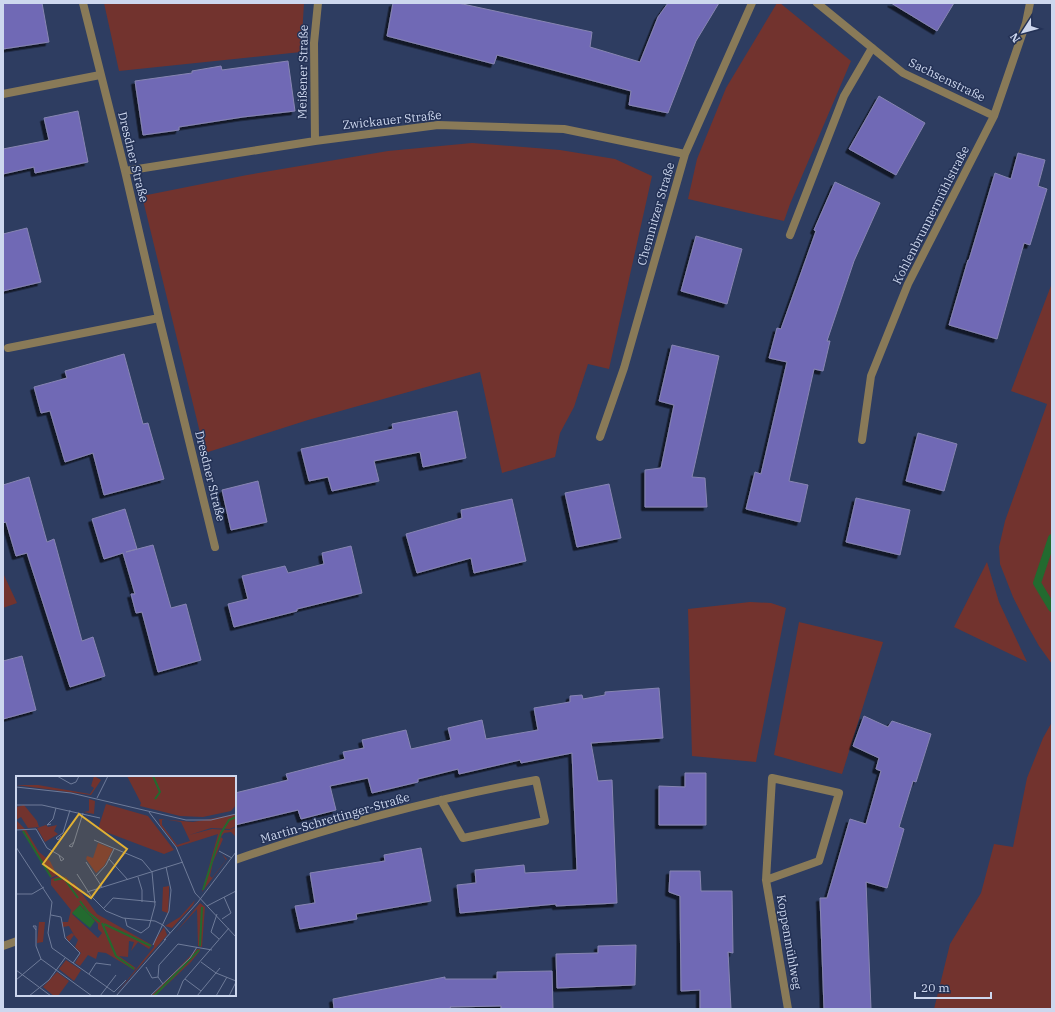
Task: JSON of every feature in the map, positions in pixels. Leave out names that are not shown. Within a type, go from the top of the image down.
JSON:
[{"type":"street","name":"Dresdner Straße","points":[[83,3],[125,171],[215,547]]},
{"type":"street","name":"Meißener Straße","points":[[315,141],[314,43],[318,3]]},
{"type":"street","name":"Chemnitzer Straße","points":[[600,437],[624,368],[685,154],[752,3]]},
{"type":"street","name":"Sachsenstraße","points":[[817,3],[903,73],[994,116]]},
{"type":"street","name":"Kohlenbrunnermühlstraße","points":[[862,440],[870,376],[908,284],[994,116],[1026,23],[1030,3]]},
{"type":"street","points":[[790,235],[844,96],[872,48]]},
{"type":"street","points":[[3,94],[100,75]]},
{"type":"street","name":"Zwickauer Straße","points":[[125,171],[315,141],[438,125],[564,129],[685,154]]},
{"type":"street","points":[[8,348],[159,318]]},
{"type":"street","name":"Koppenmühlweg","points":[[766,880],[819,861],[839,793],[772,778],[766,880],[788,1009]]},
{"type":"street","name":"Martin-Schrettinger-Straße","points":[[236,860],[358,821],[441,800],[536,780],[545,821],[463,838],[441,800]]},
{"type":"street","points":[[3,946],[16,941]]},
{"type":"shaded area","points":[[104,3],[304,3],[301,52],[119,71]]},
{"type":"shaded area","points":[[777,3],[780,3],[851,61],[784,221],[688,199],[697,159],[726,88]]},
{"type":"shaded area","points":[[472,143],[560,150],[615,159],[652,176],[609,369],[588,364],[574,407],[560,433],[555,457],[502,473],[480,372],[308,420],[205,453],[142,196],[247,175],[388,151]]},
{"type":"shaded area","points":[[1052,283],[1052,664],[1039,646],[1013,597],[1000,564],[999,547],[1005,521],[1047,404],[1011,391]]},
{"type":"shaded area","points":[[987,562],[999,602],[1027,662],[954,627]]},
{"type":"shaded area","points":[[3,573],[17,603],[3,608]]},
{"type":"shaded area","points":[[750,602],[771,603],[786,608],[756,762],[692,756],[688,609]]},
{"type":"shaded area","points":[[799,622],[883,642],[842,774],[774,755]]},
{"type":"shaded area","points":[[1052,722],[1052,1009],[934,1009],[950,944],[981,893],[994,844],[1013,847],[1027,778],[1043,738]]},
{"type":"building","points":[[3,3],[42,3],[49,42],[3,49]]},
{"type":"building","points":[[393,3],[458,3],[592,32],[590,47],[640,62],[658,17],[668,3],[719,3],[696,41],[668,113],[629,105],[631,91],[497,55],[494,64],[387,36]]},
{"type":"building","points":[[891,3],[954,3],[937,31]]},
{"type":"building","points":[[288,61],[295,111],[179,127],[179,130],[143,135],[135,81],[192,73],[192,71],[221,66],[222,70]]},
{"type":"building","points":[[879,96],[925,123],[896,175],[849,149]]},
{"type":"building","points":[[78,111],[88,162],[35,173],[34,167],[3,174],[3,149],[49,140],[44,118]]},
{"type":"building","points":[[1018,153],[1045,160],[1038,186],[1047,189],[1030,245],[1024,243],[997,339],[949,325],[995,173],[1011,179]]},
{"type":"building","points":[[835,182],[880,203],[854,261],[827,341],[830,341],[823,371],[814,369],[789,481],[808,485],[800,522],[746,509],[755,472],[761,474],[787,362],[769,358],[777,328],[781,329],[816,231],[814,230]]},
{"type":"building","points":[[27,228],[41,282],[3,291],[3,234]]},
{"type":"building","points":[[696,236],[742,249],[727,304],[681,291]]},
{"type":"building","points":[[672,345],[719,356],[692,477],[705,478],[707,507],[645,507],[645,470],[661,468],[674,405],[659,401]]},
{"type":"building","points":[[124,354],[143,424],[148,423],[164,479],[104,495],[93,453],[65,462],[50,411],[41,413],[34,387],[67,378],[65,371]]},
{"type":"building","points":[[457,411],[466,458],[423,467],[420,452],[374,461],[379,481],[332,491],[328,477],[309,481],[301,449],[393,429],[392,424]]},
{"type":"building","points":[[918,433],[957,444],[944,491],[906,481]]},
{"type":"building","points":[[29,477],[47,542],[54,539],[82,641],[93,637],[105,676],[70,687],[27,553],[16,556],[6,522],[3,523],[3,485]]},
{"type":"building","points":[[258,481],[267,522],[231,530],[222,490]]},
{"type":"building","points":[[609,484],[621,538],[577,547],[565,493]]},
{"type":"building","points":[[856,498],[910,510],[900,555],[846,542]]},
{"type":"building","points":[[512,499],[526,561],[474,573],[471,558],[417,573],[406,534],[462,518],[461,510]]},
{"type":"building","points":[[125,509],[137,549],[126,552],[153,545],[171,608],[186,604],[201,660],[158,672],[142,612],[136,613],[131,594],[135,594],[123,553],[104,559],[92,519]]},
{"type":"building","points":[[351,546],[362,593],[297,609],[297,611],[234,627],[228,604],[248,599],[242,576],[285,566],[288,573],[324,564],[322,553]]},
{"type":"building","points":[[22,656],[36,710],[3,719],[3,661]]},
{"type":"building","points":[[659,688],[663,738],[591,743],[598,781],[612,780],[617,903],[556,906],[556,904],[460,913],[457,885],[476,883],[475,870],[524,865],[525,873],[577,870],[572,753],[521,763],[520,760],[459,774],[458,769],[418,779],[418,782],[372,793],[368,778],[330,786],[336,810],[301,819],[298,810],[236,825],[236,793],[288,780],[286,774],[345,759],[343,752],[364,748],[362,740],[406,730],[411,749],[451,740],[448,728],[482,720],[486,739],[538,730],[534,708],[570,702],[570,696],[582,695],[583,699],[605,695],[605,692]]},
{"type":"building","points":[[864,716],[888,727],[892,721],[931,734],[916,782],[913,781],[899,827],[904,829],[887,888],[866,882],[871,1009],[824,1009],[820,898],[827,898],[850,819],[866,824],[881,771],[876,769],[879,758],[853,746]]},
{"type":"building","points":[[685,773],[706,773],[706,825],[659,825],[659,786],[685,787]]},
{"type":"building","points":[[421,848],[431,901],[356,914],[357,919],[300,929],[295,906],[315,903],[310,873],[385,861],[384,855]]},
{"type":"building","points":[[670,871],[700,871],[701,891],[732,891],[733,953],[728,952],[731,1009],[700,1009],[700,990],[681,991],[680,896],[669,892]]},
{"type":"building","points":[[636,945],[635,985],[557,988],[556,954],[598,953],[598,946]]},
{"type":"building","points":[[552,971],[553,1009],[501,1009],[501,1006],[450,1007],[451,1009],[334,1009],[333,999],[445,977],[445,979],[497,979],[497,972]]},
{"type":"waterway","points":[[1052,538],[1037,583],[1052,608]]}]
